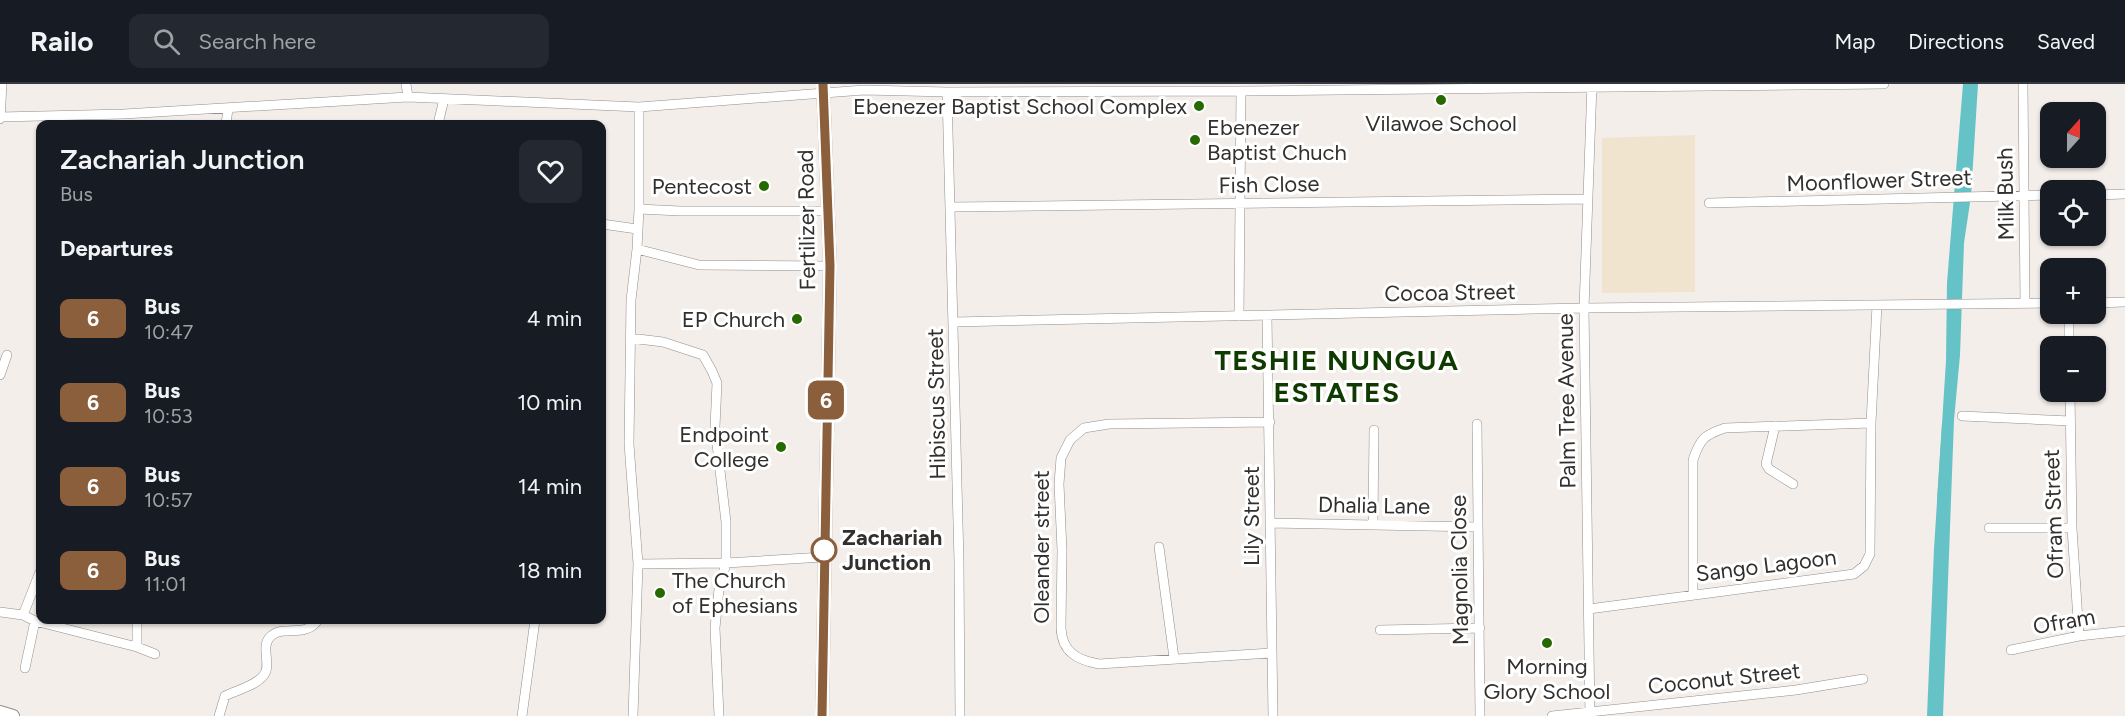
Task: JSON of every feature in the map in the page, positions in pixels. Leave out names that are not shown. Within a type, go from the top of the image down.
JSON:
[{"type":"street","points":[[2,84],[0,117],[123,119],[228,109],[408,97],[639,107],[823,88],[948,92],[1040,88],[1196,88],[1241,91],[1384,87],[1884,84]]},
{"type":"street","points":[[406,84],[408,97]]},
{"type":"street","name":"Milk Bush","points":[[2023,84],[2025,303]]},
{"type":"street","name":"Palm Tree Avenue","points":[[1590,714],[1584,308],[1591,85]]},
{"type":"street","name":"Fertilizer Road","points":[[822,716],[830,266],[823,88]]},
{"type":"street","points":[[1239,316],[1241,91]]},
{"type":"street","name":"Hibiscus Street","points":[[948,92],[960,716]]},
{"type":"street","points":[[439,120],[444,99]]},
{"type":"street","points":[[633,716],[638,564],[629,444],[630,338],[639,210],[639,107]]},
{"type":"street","points":[[227,120],[228,109]]},
{"type":"street","points":[[2106,195],[2125,194]]},
{"type":"street","name":"Moonflower Street","points":[[1709,203],[2040,195]]},
{"type":"street","name":"Fish Close","points":[[951,207],[1587,199]]},
{"type":"street","points":[[639,210],[829,211]]},
{"type":"street","points":[[606,225],[637,229]]},
{"type":"street","points":[[637,249],[699,265],[830,266]]},
{"type":"street","points":[[2106,303],[2125,302]]},
{"type":"street","points":[[2025,303],[2040,303]]},
{"type":"street","name":"Cocoa Street","points":[[954,322],[1584,308],[2025,303]]},
{"type":"street","name":"Sango Lagoon","points":[[1589,609],[1854,574],[1864,566],[1870,554],[1871,423],[1877,305]]},
{"type":"street","name":"Lily Street","points":[[1267,316],[1273,716]]},
{"type":"street","points":[[630,338],[663,342],[702,355],[717,383],[715,427],[726,522],[726,563],[719,589],[715,628],[719,716]]},
{"type":"street","points":[[0,375],[8,355]]},
{"type":"street","name":"Ofram Street","points":[[2070,402],[2072,528],[2079,636]]},
{"type":"street","points":[[1962,416],[2070,421]]},
{"type":"street","name":"Oleander street","points":[[1270,422],[1109,424],[1084,428],[1070,440],[1061,458],[1059,484],[1062,640],[1069,653],[1084,661],[1099,664],[1271,653]]},
{"type":"street","points":[[1693,594],[1693,460],[1698,444],[1708,433],[1725,428],[1871,423]]},
{"type":"street","name":"Magnolia Close","points":[[1476,424],[1480,716]]},
{"type":"street","points":[[1775,426],[1765,460],[1766,464],[1769,469],[1793,484]]},
{"type":"street","points":[[1373,524],[1374,430]]},
{"type":"street","name":"Dhalia Lane","points":[[1270,523],[1478,527]]},
{"type":"street","points":[[1989,528],[2072,528]]},
{"type":"street","points":[[1159,547],[1174,658]]},
{"type":"street","points":[[638,564],[726,563],[824,557]]},
{"type":"street","points":[[23,615],[36,582]]},
{"type":"street","points":[[0,612],[23,615],[35,621],[25,668]]},
{"type":"street","points":[[47,624],[137,647],[155,654]]},
{"type":"street","points":[[137,624],[137,647]]},
{"type":"street","points":[[219,716],[225,696],[255,683],[264,676],[267,669],[266,644],[268,638],[274,634],[306,630],[313,624]]},
{"type":"street","points":[[522,716],[534,624]]},
{"type":"street","points":[[1380,630],[1480,628]]},
{"type":"street","name":"Ofram","points":[[2010,650],[2079,636],[2125,631]]},
{"type":"street","name":"Coconut Street","points":[[1552,716],[1590,714],[1796,690],[1863,679]]},
{"type":"street","points":[[0,712],[13,716]]},
{"type":"shaded area","points":[[1695,135],[1695,292],[1602,293],[1602,138]]},
{"type":"water","points":[[1963,84],[1978,84],[1971,196],[1964,243],[1960,355],[1954,420],[1943,716],[1927,716],[1934,549],[1946,361],[1947,283]]},
{"type":"waterway","points":[[1938,500],[1943,425]]},
{"type":"bus line","name":"6","points":[[822,716],[830,266],[823,84]]},
{"type":"place","name":"Vilawoe School","points":[[1441,100]]},
{"type":"place","name":"Ebenezer Baptist School Complex","points":[[1199,106]]},
{"type":"place","name":"Ebenezer Baptist Chuch","points":[[1195,140]]},
{"type":"place","name":"Pentecost","points":[[764,186]]},
{"type":"place","name":"EP Church","points":[[797,319]]},
{"type":"place","name":"Endpoint College","points":[[781,447]]},
{"type":"place","name":"Zachariah Junction","points":[[824,550]]},
{"type":"place","name":"The Church of Ephesians","points":[[660,593]]},
{"type":"place","name":"Morning Glory School","points":[[1547,643]]},
{"type":"district","name":"TESHIE NUNGUA ESTATES","points":[[1337,376]]}]
